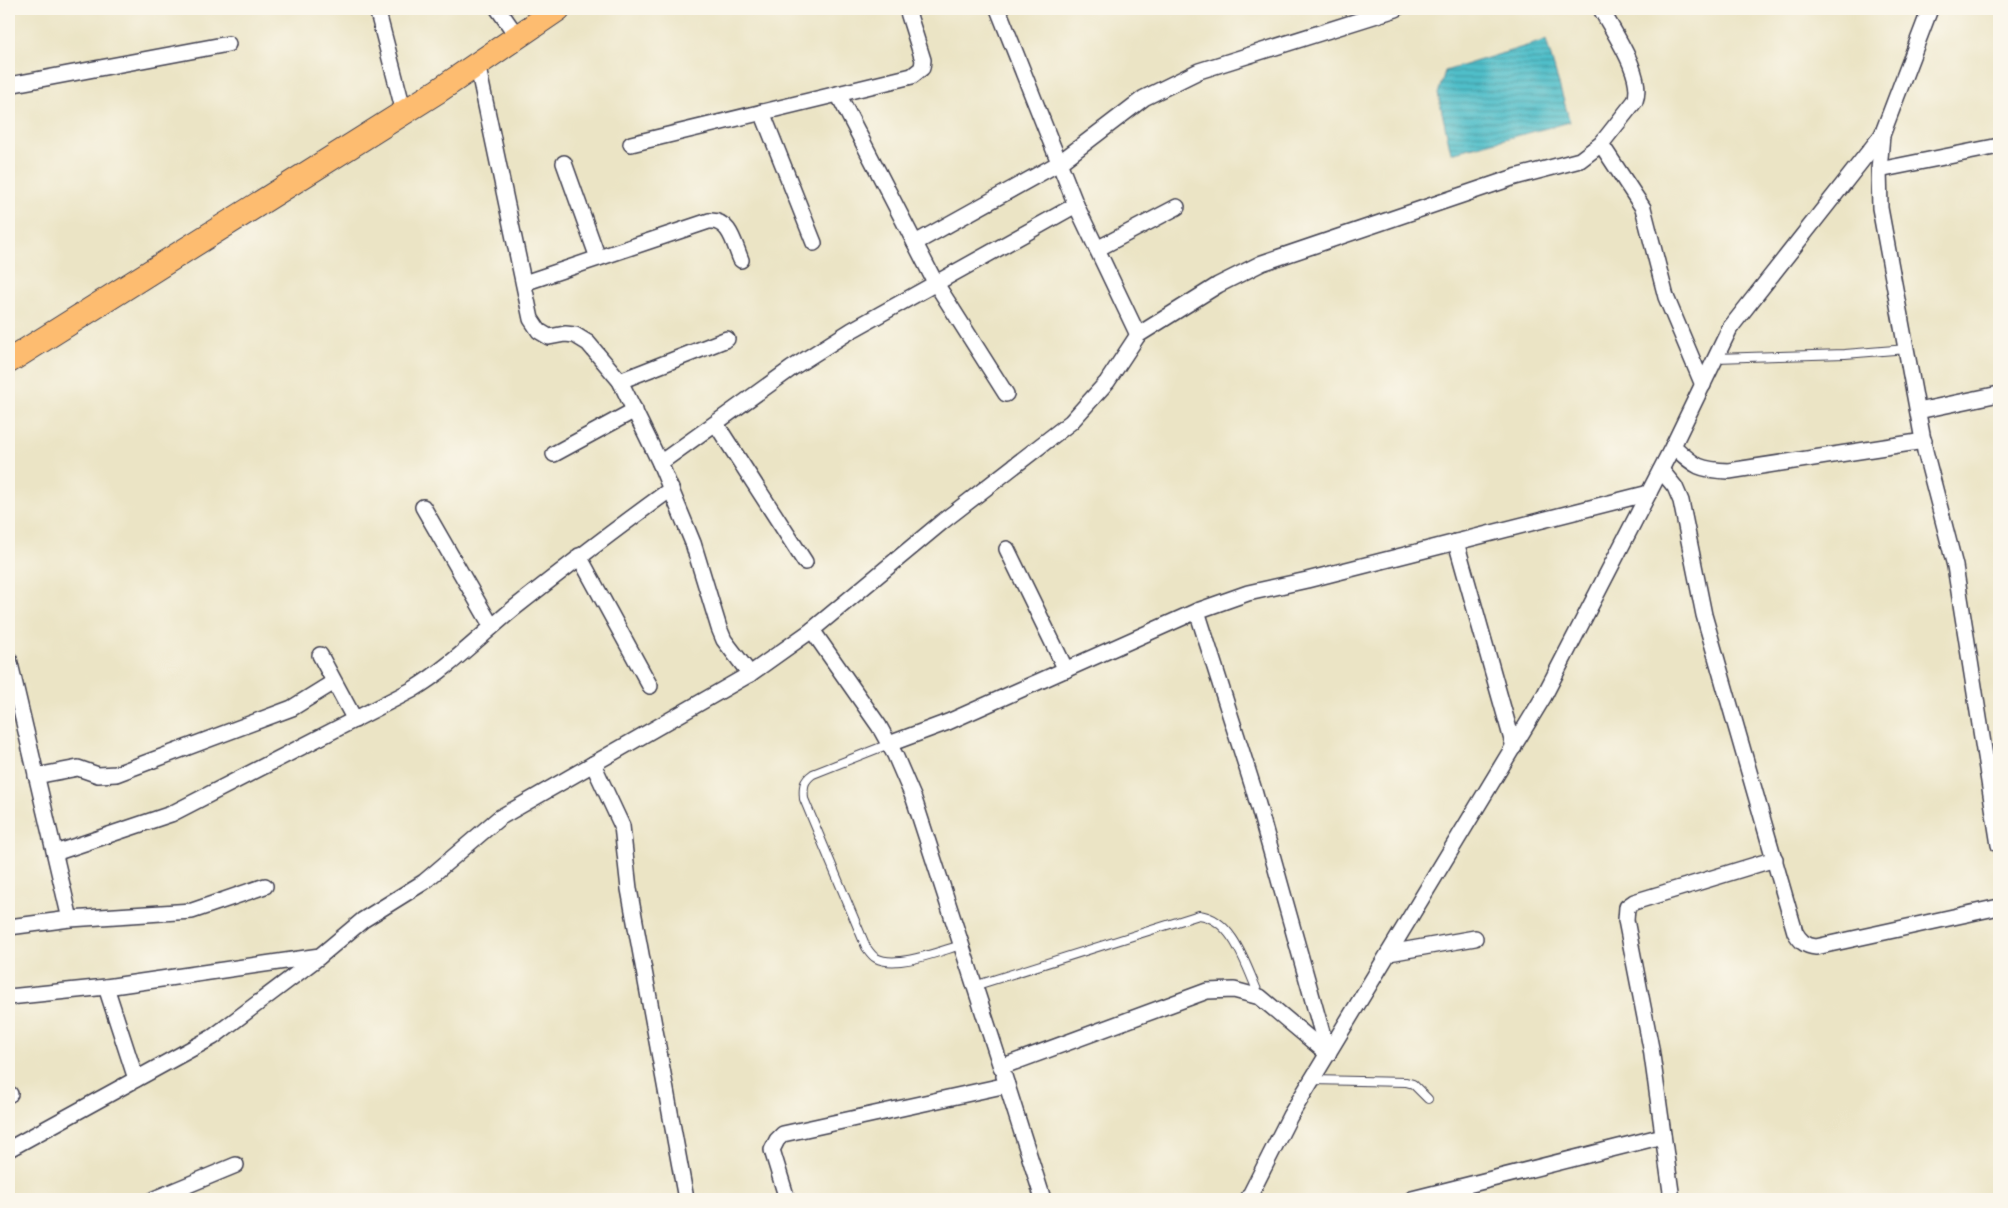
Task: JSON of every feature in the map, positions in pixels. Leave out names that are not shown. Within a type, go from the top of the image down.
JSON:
[{"type":"main road","points":[[9,361],[438,92],[477,63],[558,9]]},
{"type":"street","points":[[377,9],[404,112]]},
{"type":"street","points":[[498,9],[517,36]]},
{"type":"street","points":[[631,144],[918,73],[922,68],[923,60],[907,9]]},
{"type":"street","points":[[998,9],[1076,205],[1138,336]]},
{"type":"street","points":[[915,243],[1059,163],[1144,98],[1173,82],[1199,71],[1396,9]]},
{"type":"street","points":[[9,1149],[213,1037],[320,956],[363,920],[424,882],[499,818],[750,674],[812,630],[942,522],[1070,422],[1107,382],[1138,336],[1218,285],[1262,263],[1523,174],[1580,160],[1601,144],[1635,102],[1638,84],[1601,9]]},
{"type":"street","points":[[1930,9],[1882,135],[1879,170],[1880,208],[1924,442],[1955,566],[1999,845]]},
{"type":"street","points":[[9,85],[228,44]]},
{"type":"street","points":[[477,63],[531,318],[539,331],[549,337],[565,334],[575,335],[588,343],[620,381],[660,463],[694,543],[724,640],[750,674]]},
{"type":"street","points":[[838,94],[935,282],[1006,394]]},
{"type":"street","points":[[762,112],[814,243]]},
{"type":"street","points":[[1248,1199],[1290,1116],[1544,696],[1661,470],[1730,328],[1882,135]]},
{"type":"street","points":[[1601,144],[1643,208],[1666,297],[1703,385]]},
{"type":"street","points":[[1879,170],[1999,146]]},
{"type":"street","points":[[564,163],[598,258]]},
{"type":"street","points":[[660,463],[799,363],[935,282],[1076,205]]},
{"type":"street","points":[[1097,249],[1177,207]]},
{"type":"street","points":[[524,283],[718,220],[728,229],[741,260]]},
{"type":"street","points":[[620,381],[727,339]]},
{"type":"street","points":[[1918,411],[1999,394]]},
{"type":"street","points":[[554,454],[635,410]]},
{"type":"street","points":[[716,424],[805,562]]},
{"type":"street","points":[[1673,446],[1696,466],[1710,470],[1729,471],[1924,442]]},
{"type":"street","points":[[1661,470],[1671,481],[1681,500],[1704,615],[1795,932],[1800,940],[1808,946],[1816,947],[1999,907]]},
{"type":"street","points":[[55,853],[171,814],[433,678],[578,556],[671,490]]},
{"type":"street","points":[[889,744],[948,722],[1197,611],[1248,593],[1649,493]]},
{"type":"street","points":[[424,507],[492,627]]},
{"type":"street","points":[[1456,542],[1514,747]]},
{"type":"street","points":[[1007,549],[1066,670]]},
{"type":"street","points":[[578,556],[650,686]]},
{"type":"street","points":[[1197,611],[1252,786],[1328,1054]]},
{"type":"street","points":[[812,630],[879,726],[914,799],[1043,1199]]},
{"type":"street","points":[[320,655],[355,720]]},
{"type":"street","points":[[9,659],[70,919]]},
{"type":"street","points":[[36,776],[78,768],[98,775],[116,774],[292,708],[334,682]]},
{"type":"street","points":[[593,764],[622,826],[629,889],[686,1199]]},
{"type":"street","points":[[1672,1199],[1651,1048],[1626,920],[1627,907],[1634,902],[1775,859]]},
{"type":"street","points":[[9,928],[70,919],[192,911],[265,886]]},
{"type":"street","points":[[1389,953],[1475,938]]},
{"type":"street","points":[[9,997],[106,987],[320,956]]},
{"type":"street","points":[[106,987],[136,1079]]},
{"type":"street","points":[[1001,1067],[1207,991],[1234,990],[1260,997],[1328,1054]]},
{"type":"street","points":[[787,1199],[772,1150],[776,1140],[783,1134],[1007,1085]]},
{"type":"street","points":[[1412,1199],[1452,1194],[1663,1136]]},
{"type":"street","points":[[154,1199],[236,1165]]},
{"type":"lane","points":[[1716,358],[1845,354],[1906,349]]},
{"type":"lane","points":[[889,744],[813,774],[806,779],[803,787],[804,799],[866,947],[875,958],[885,962],[897,962],[961,945]]},
{"type":"lane","points":[[974,986],[1198,915],[1209,916],[1222,924],[1232,938],[1260,997]]},
{"type":"lane","points":[[1312,1080],[1406,1082],[1413,1084],[1428,1100]]},
{"type":"water","points":[[1546,40],[1570,122],[1451,153],[1438,94],[1445,71]]}]
